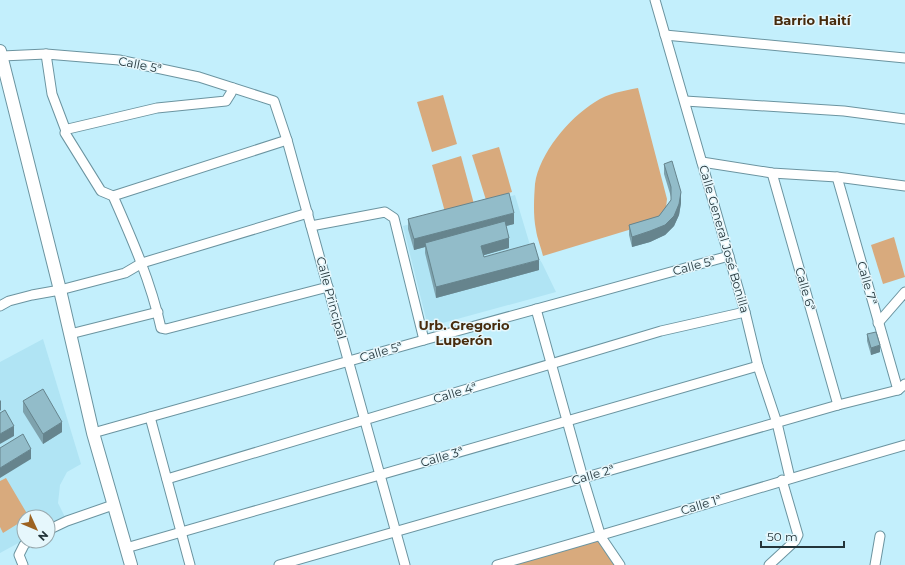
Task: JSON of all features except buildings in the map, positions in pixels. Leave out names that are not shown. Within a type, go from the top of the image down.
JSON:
[{"type":"street","name":"Calle General José Bonilla","points":[[655,0],[745,312],[758,366],[777,423],[786,479],[798,535],[795,541],[769,565]]},
{"type":"street","points":[[665,35],[905,58]]},
{"type":"street","points":[[1,54],[60,290],[93,433],[131,565]]},
{"type":"street","name":"Calle 5ª","points":[[1,54],[46,54],[119,60],[199,77],[274,101]]},
{"type":"street","points":[[46,54],[52,94],[66,131],[65,133],[101,191],[113,196],[287,140]]},
{"type":"street","points":[[66,131],[68,129],[157,108],[226,101],[233,88]]},
{"type":"street","name":"Calle Principal","points":[[274,101],[308,213],[406,565]]},
{"type":"street","points":[[685,101],[844,111],[905,119]]},
{"type":"street","points":[[702,162],[772,173],[837,177],[905,186]]},
{"type":"street","name":"Calle 6ª","points":[[772,173],[838,406]]},
{"type":"street","name":"Calle 7ª","points":[[837,177],[878,323],[901,387]]},
{"type":"street","points":[[113,196],[142,263],[158,312],[161,328],[166,329],[328,287]]},
{"type":"street","points":[[311,226],[384,212],[390,214],[394,218],[424,340]]},
{"type":"street","points":[[0,306],[9,301],[60,290],[125,273],[142,263],[308,213]]},
{"type":"street","name":"Calle 5ª","points":[[93,433],[729,256]]},
{"type":"street","points":[[878,323],[905,292]]},
{"type":"street","points":[[536,309],[583,478],[601,536],[620,565]]},
{"type":"street","points":[[70,334],[158,312]]},
{"type":"street","name":"Calle 4ª","points":[[167,479],[661,332],[745,312]]},
{"type":"street","name":"Calle 3ª","points":[[126,548],[758,366]]},
{"type":"street","name":"Calle 2ª","points":[[279,565],[901,387]]},
{"type":"street","points":[[150,417],[190,565]]},
{"type":"street","name":"Calle 1ª","points":[[498,565],[601,536],[786,479],[905,445]]},
{"type":"street","points":[[56,526],[113,505]]},
{"type":"street","points":[[875,565],[880,536]]},
{"type":"street","points":[[22,549],[19,555],[23,565]]},
{"type":"shaded area","points":[[638,88],[667,199],[666,208],[655,222],[543,256],[537,236],[534,213],[535,184],[542,161],[549,149],[566,127],[585,109],[610,94]]},
{"type":"shaded area","points":[[443,95],[457,144],[432,152],[417,102]]},
{"type":"shaded area","points":[[499,147],[512,192],[486,200],[472,155]]},
{"type":"shaded area","points":[[461,156],[474,204],[445,212],[432,165]]},
{"type":"shaded area","points":[[515,195],[530,245],[542,263],[556,292],[428,327],[403,226]]},
{"type":"shaded area","points":[[894,237],[905,277],[883,284],[871,245]]},
{"type":"shaded area","points":[[43,339],[81,464],[67,472],[60,485],[58,503],[65,517],[56,522],[56,509],[16,509],[16,544],[0,553],[0,362]]},
{"type":"shaded area","points":[[6,478],[24,509],[16,509],[16,525],[3,533],[0,527],[0,481]]},
{"type":"shaded area","points":[[601,537],[620,565],[498,565]]},
{"type":"district","name":"Barrio Haití","points":[[812,20]]},
{"type":"district","name":"Urb. Gregorio Luperón","points":[[464,332]]}]
